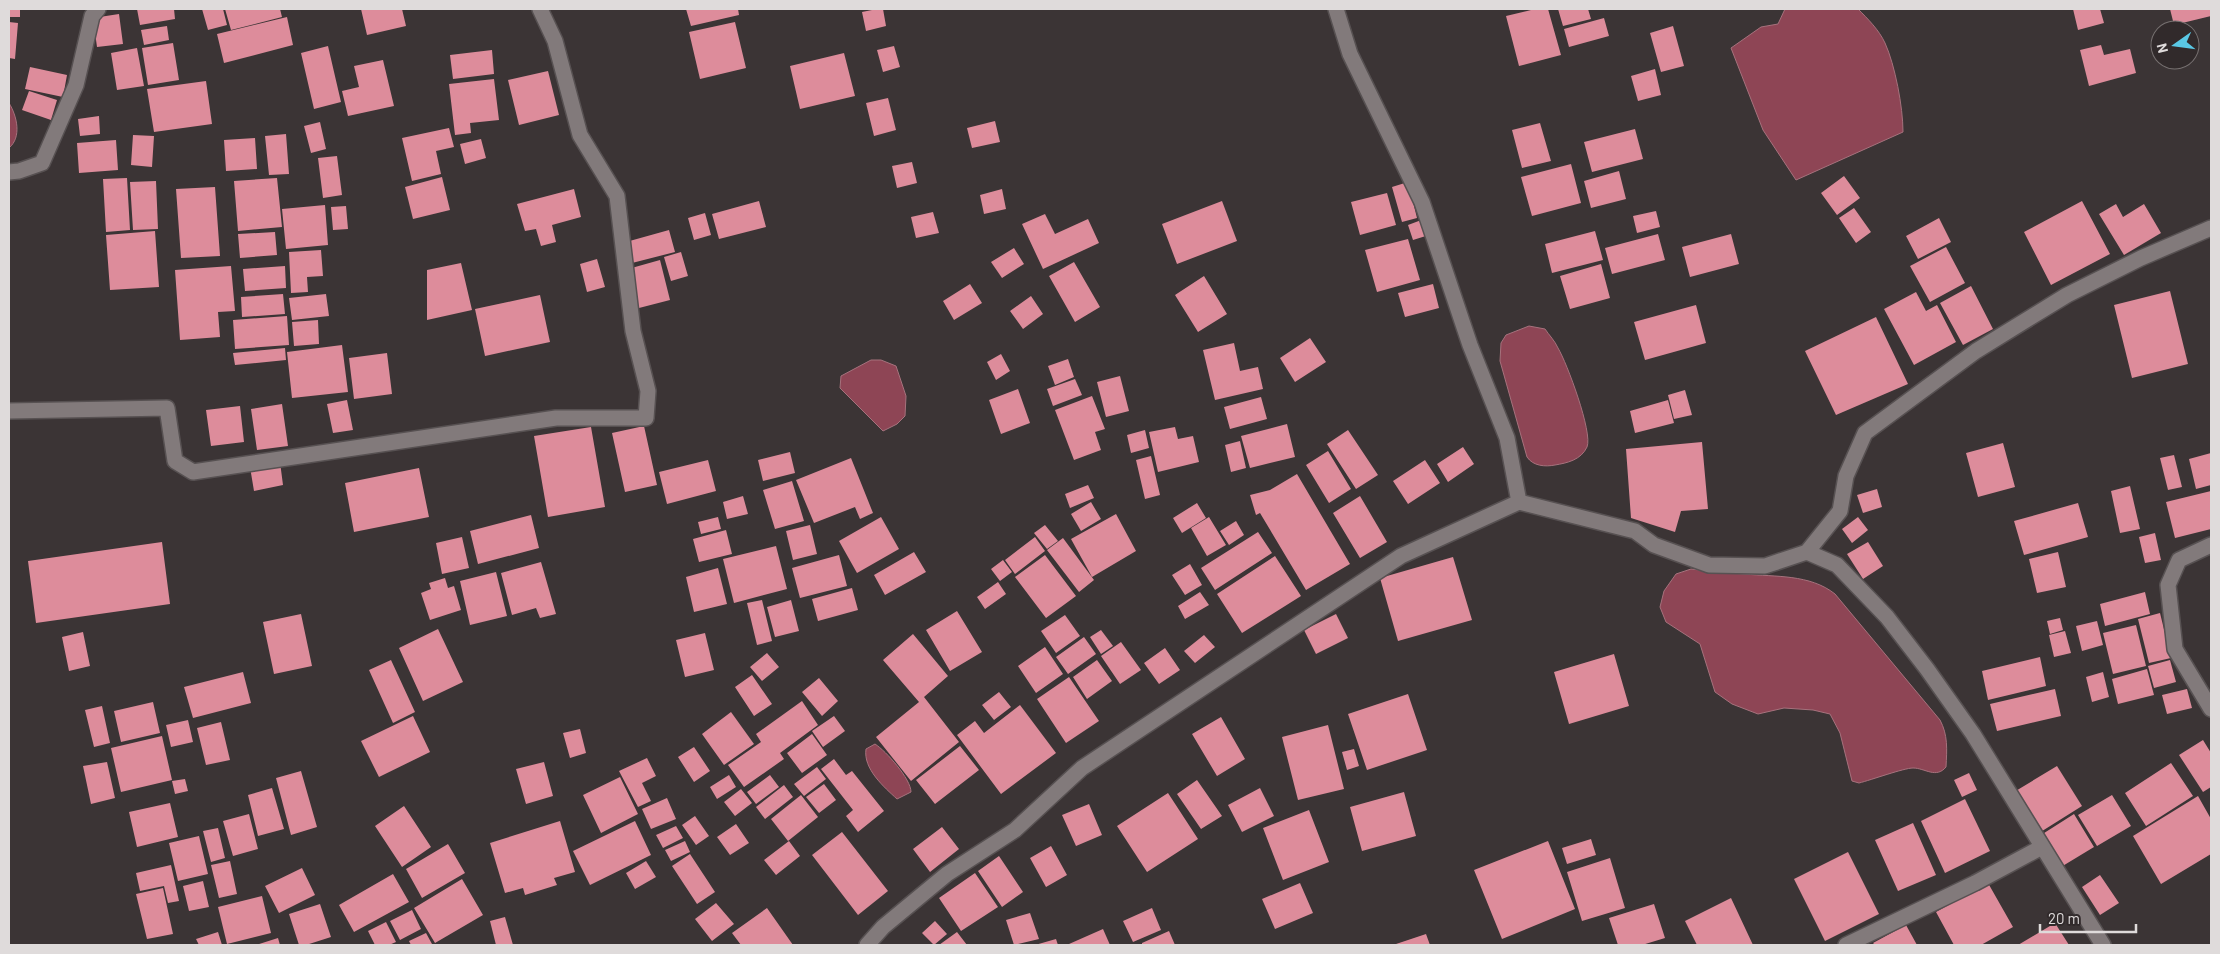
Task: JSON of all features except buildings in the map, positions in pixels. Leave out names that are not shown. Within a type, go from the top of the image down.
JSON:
[{"type":"street","points":[[9,172],[19,171],[42,163],[76,85],[92,16],[98,9]]},
{"type":"street","points":[[9,411],[167,408],[175,461],[194,472],[556,418],[646,418],[648,391],[634,330],[617,196],[580,135],[555,41],[540,9]]},
{"type":"street","points":[[1336,9],[1350,54],[1422,202],[1470,345],[1507,438],[1520,502]]},
{"type":"street","points":[[867,945],[883,927],[933,885],[1015,830],[1082,768],[1097,757],[1401,556],[1520,502],[1635,531],[1654,545],[1709,565],[1765,566],[1807,552],[1840,511],[1846,476],[1865,433],[1976,350],[2067,295],[2141,258],[2211,228]]},
{"type":"street","points":[[2211,545],[2179,560],[2168,585],[2175,649],[2211,709]]},
{"type":"street","points":[[1807,552],[1837,565],[1888,617],[1973,734],[2103,945]]},
{"type":"street","points":[[1846,945],[1975,883],[2042,847]]},
{"type":"shaded area","points":[[1785,9],[1858,9],[1880,34],[1889,52],[1898,86],[1903,122],[1903,132],[1796,180],[1763,130],[1731,48],[1761,27],[1778,24]]},
{"type":"shaded area","points":[[9,103],[16,120],[17,132],[16,138],[9,148]]},
{"type":"shaded area","points":[[1529,326],[1545,329],[1562,356],[1583,413],[1588,439],[1587,447],[1577,458],[1551,466],[1543,466],[1532,462],[1527,457],[1500,361],[1501,343],[1506,335]]},
{"type":"shaded area","points":[[871,360],[881,360],[896,366],[906,396],[905,416],[897,424],[883,431],[840,388],[841,376]]},
{"type":"shaded area","points":[[1691,569],[1792,578],[1815,583],[1835,594],[1940,720],[1946,737],[1946,767],[1934,773],[1913,768],[1859,783],[1852,781],[1840,733],[1830,714],[1813,710],[1784,708],[1758,714],[1732,704],[1715,692],[1700,644],[1666,622],[1660,607],[1664,591],[1676,574]]},
{"type":"shaded area","points":[[875,744],[897,766],[907,780],[911,792],[897,799],[876,777],[868,764],[866,756],[866,749]]}]
